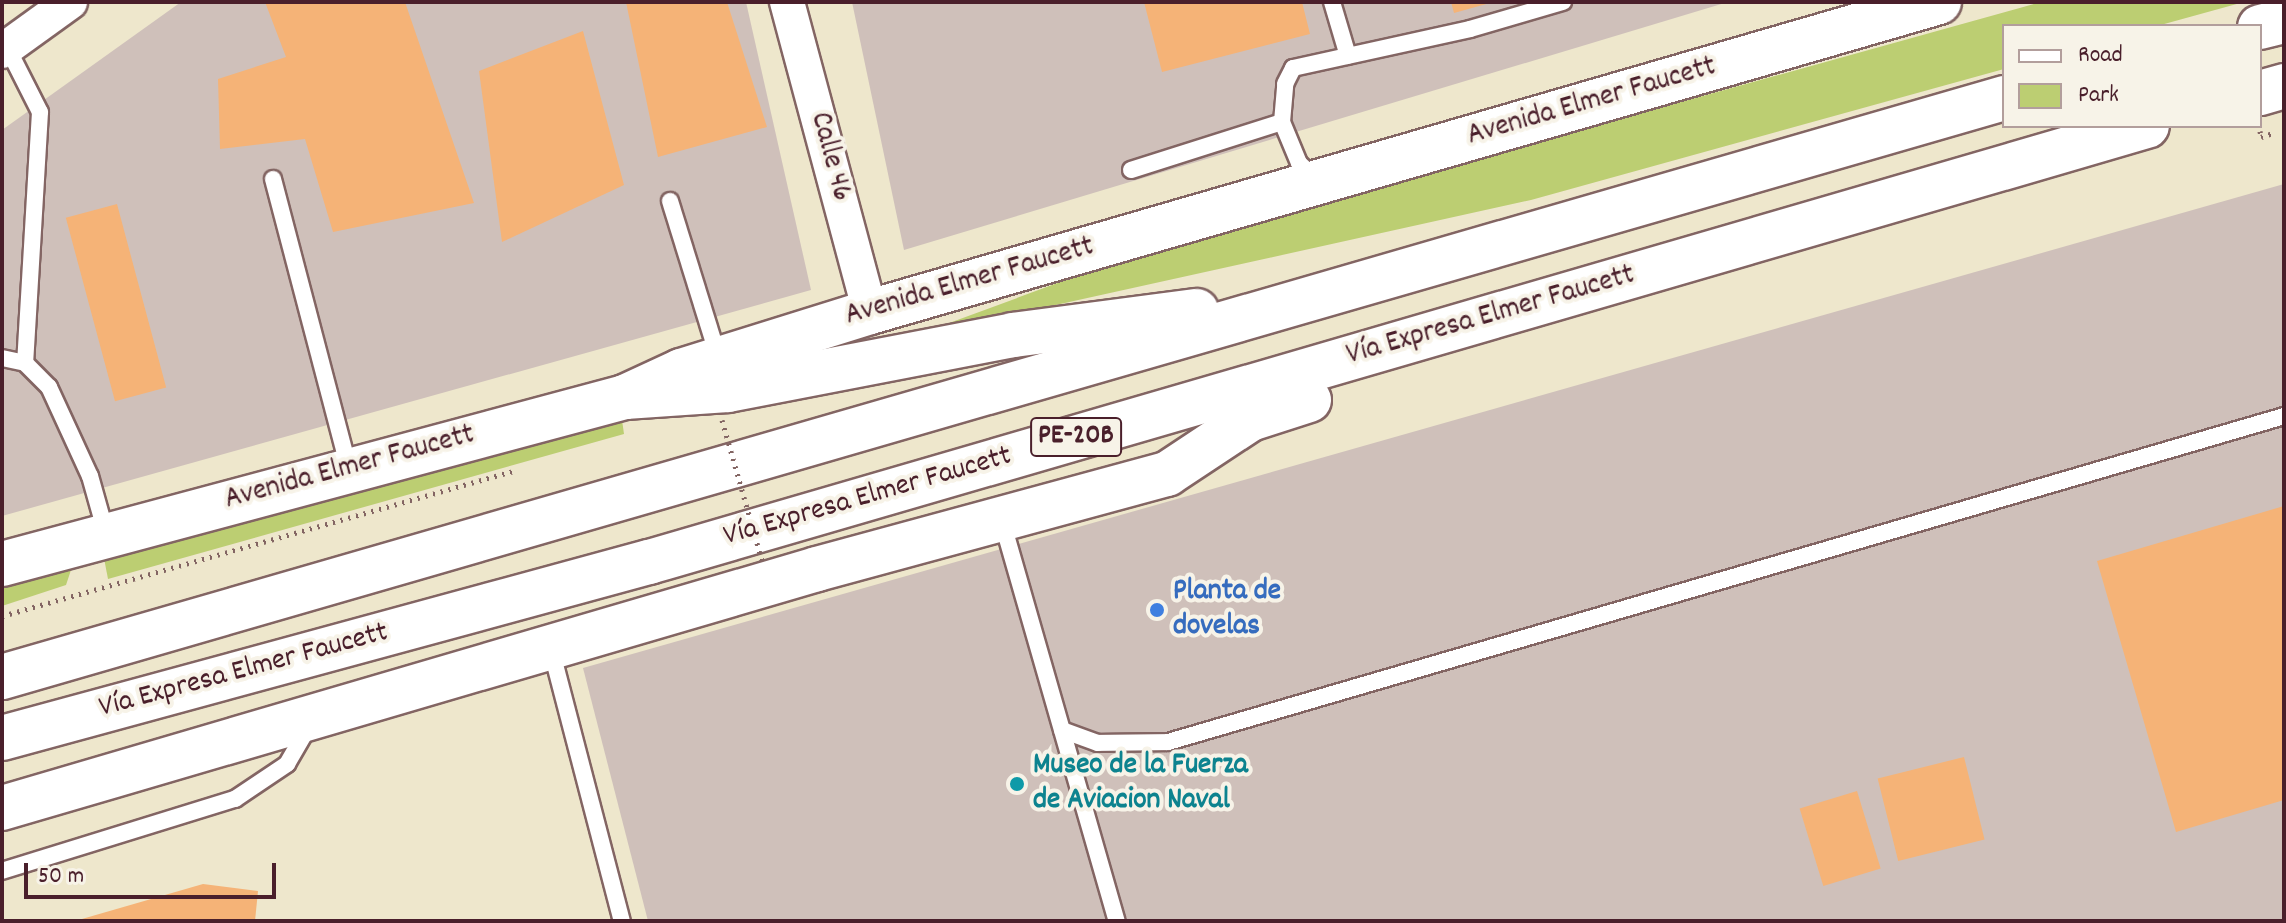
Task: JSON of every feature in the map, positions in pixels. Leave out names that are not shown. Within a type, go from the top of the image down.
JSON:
[{"type":"main road","name":"Avenida Elmer Faucett","points":[[2,564],[349,468],[625,397],[719,361],[870,312],[1939,2]]},
{"type":"main road","points":[[2262,26],[2284,21]]},
{"type":"main road","points":[[2262,92],[2284,86]]},
{"type":"main road","name":"Vía Expresa Elmer Faucett","points":[[2,677],[2002,99]]},
{"type":"main road","name":"Vía Expresa Elmer Faucett","points":[[2,738],[649,562],[2140,128]]},
{"type":"main road","points":[[625,397],[728,390],[1013,335],[1341,292]]},
{"type":"main road","points":[[2,808],[551,647],[1167,474],[1250,419],[1477,348],[1532,305]]},
{"type":"street","points":[[4,49],[70,2]]},
{"type":"street","name":"Calle 46","points":[[787,2],[870,312]]},
{"type":"lane","points":[[1332,2],[1348,56]]},
{"type":"lane","points":[[1319,182],[1299,163],[1282,122],[1285,84],[1293,68],[1563,2]]},
{"type":"lane","points":[[4,49],[40,112],[25,363]]},
{"type":"lane","points":[[1131,170],[1282,122]]},
{"type":"lane","points":[[273,179],[349,468]]},
{"type":"lane","points":[[670,201],[719,361]]},
{"type":"lane","points":[[2,358],[25,363],[49,387],[90,476],[106,535]]},
{"type":"lane","points":[[1062,730],[1098,743],[1168,742],[2284,416]]},
{"type":"lane","points":[[1002,520],[1117,921]]},
{"type":"lane","points":[[551,647],[622,921]]},
{"type":"lane","points":[[2,871],[235,799],[287,764],[315,716]]},
{"type":"path","points":[[722,420],[762,560]]},
{"type":"path","points":[[2,616],[531,466]]},
{"type":"shaded area","points":[[181,2],[746,2],[811,290],[2,516],[2,130]]},
{"type":"shaded area","points":[[852,2],[1728,2],[904,250]]},
{"type":"shaded area","name":"Planta de dovelas","points":[[2284,184],[2284,921],[648,921],[583,668]]},
{"type":"green space","points":[[2041,2],[2244,2],[2164,24],[2002,24],[2002,70],[1531,200],[911,337],[1142,252]]},
{"type":"green space","points":[[622,420],[624,434],[108,579],[103,553]]},
{"type":"green space","points":[[75,558],[66,585],[2,606],[2,581]]},
{"type":"building","points":[[265,2],[405,2],[474,203],[333,232],[305,139],[220,149],[218,79],[286,57]]},
{"type":"building","points":[[626,2],[727,2],[767,127],[658,157]]},
{"type":"building","points":[[1144,2],[1302,2],[1310,34],[1162,72]]},
{"type":"building","points":[[1451,2],[1490,2],[1490,3],[1454,13]]},
{"type":"building","points":[[583,31],[624,185],[502,242],[479,71]]},
{"type":"building","points":[[117,204],[166,388],[115,401],[66,218]]},
{"type":"building","points":[[2284,506],[2284,800],[2176,832],[2097,561]]},
{"type":"building","points":[[1964,757],[1985,839],[1898,861],[1878,779]]},
{"type":"building","points":[[1857,791],[1881,868],[1823,886],[1800,809]]},
{"type":"building","points":[[203,884],[258,891],[255,921],[75,921]]},
{"type":"place","name":"Planta de dovelas","points":[[1157,610]]},
{"type":"place","name":"Museo de la Fuerza de Aviacion Naval","points":[[1017,784]]}]
